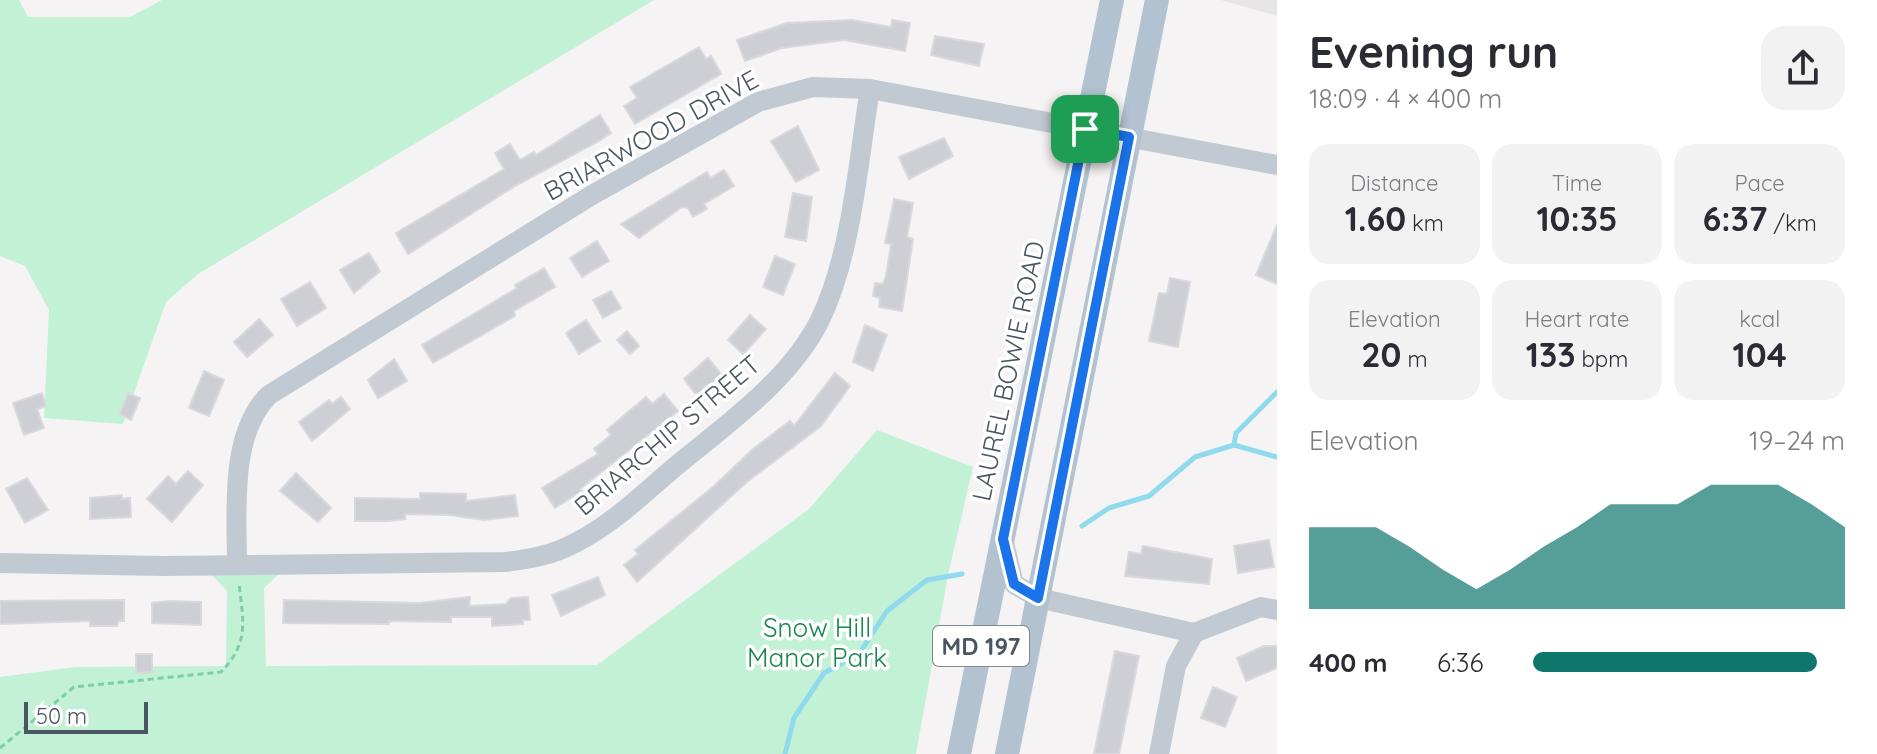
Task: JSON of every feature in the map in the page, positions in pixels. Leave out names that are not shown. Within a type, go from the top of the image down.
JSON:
[{"type":"main road","name":"LAUREL BOWIE ROAD","points":[[959,754],[1112,0]]},
{"type":"main road","name":"MD 197","points":[[1007,754],[1157,0]]},
{"type":"street","name":"BRIARWOOD DRIVE","points":[[237,565],[244,443],[258,407],[276,389],[592,195],[758,102],[813,87],[870,89],[1277,165]]},
{"type":"street","name":"BRIARCHIP STREET","points":[[0,563],[237,565],[528,559],[574,544],[617,516],[768,386],[789,366],[810,338],[836,275],[870,89]]},
{"type":"street","points":[[1003,539],[1014,584],[1038,598],[1194,633],[1261,607],[1277,610]]},
{"type":"street","points":[[1159,754],[1176,666],[1194,633]]},
{"type":"path","points":[[0,748],[74,687],[221,672],[237,655],[244,630],[237,565]]},
{"type":"shaded area","points":[[1221,0],[1277,0],[1277,16]]},
{"type":"green space","points":[[0,0],[19,0],[28,17],[130,17],[162,0],[654,0],[198,274],[166,302],[123,424],[44,418],[49,310],[25,266],[0,256]]},
{"type":"green space","name":"Snow Hill Manor Park","points":[[877,430],[973,467],[948,575],[916,754],[0,754],[0,677],[76,667],[226,666],[227,591],[211,574],[280,573],[264,588],[266,666],[597,665],[809,509]]},
{"type":"building","points":[[852,20],[891,27],[892,20],[910,23],[905,51],[844,40],[782,48],[745,61],[737,40],[787,23]]},
{"type":"building","points":[[935,36],[984,44],[979,66],[931,55]]},
{"type":"building","points":[[699,47],[706,59],[711,56],[721,74],[635,124],[624,106],[637,98],[630,87]]},
{"type":"building","points":[[600,115],[611,133],[515,186],[408,254],[396,233],[504,169],[495,153],[510,144],[520,160],[534,152],[536,155]]},
{"type":"building","points":[[798,126],[819,170],[796,182],[771,141]]},
{"type":"building","points":[[944,138],[953,156],[909,179],[899,157]]},
{"type":"building","points":[[724,170],[734,186],[704,204],[707,209],[693,217],[688,208],[682,207],[639,238],[621,224],[707,172],[710,178]]},
{"type":"building","points":[[793,193],[812,197],[806,241],[785,237]]},
{"type":"building","points":[[894,199],[913,203],[907,237],[913,239],[902,311],[879,307],[880,298],[873,296],[875,283],[883,284],[886,276],[891,244],[885,243]]},
{"type":"building","points":[[1277,225],[1277,284],[1256,275]]},
{"type":"building","points":[[597,241],[609,261],[582,277],[570,258]]},
{"type":"building","points":[[369,253],[380,271],[354,293],[340,270]]},
{"type":"building","points":[[775,256],[795,264],[783,295],[763,287]]},
{"type":"building","points":[[544,268],[555,287],[514,311],[515,316],[433,363],[422,345],[517,288],[515,285]]},
{"type":"building","points":[[1170,278],[1190,282],[1178,347],[1149,341],[1159,293],[1167,294]]},
{"type":"building","points":[[310,282],[326,308],[297,326],[281,299]]},
{"type":"building","points":[[611,291],[621,308],[603,318],[593,300]]},
{"type":"building","points":[[750,315],[766,329],[743,354],[728,340]]},
{"type":"building","points":[[259,319],[273,335],[247,357],[234,342]]},
{"type":"building","points":[[586,320],[600,341],[579,354],[566,333]]},
{"type":"building","points":[[865,325],[887,335],[873,371],[853,362]]},
{"type":"building","points":[[627,331],[639,346],[630,354],[617,340]]},
{"type":"building","points":[[708,358],[722,375],[700,393],[695,393],[684,379]]},
{"type":"building","points":[[394,359],[407,381],[378,398],[368,380]]},
{"type":"building","points":[[204,371],[224,380],[209,416],[189,408]]},
{"type":"building","points":[[835,373],[850,386],[821,426],[748,481],[637,582],[624,565],[638,554],[635,550],[713,487],[753,449],[790,421],[794,426]]},
{"type":"building","points":[[42,393],[46,406],[37,409],[44,428],[24,435],[13,403]]},
{"type":"building","points":[[128,393],[140,398],[131,420],[120,414]]},
{"type":"building","points":[[664,394],[678,411],[580,489],[582,491],[555,508],[542,488],[598,454],[594,449],[611,435],[607,430],[646,397],[652,404]]},
{"type":"building","points":[[341,397],[350,409],[312,441],[299,422],[329,400],[332,404]]},
{"type":"building","points":[[188,471],[203,485],[172,522],[147,499],[168,476],[176,484]]},
{"type":"building","points":[[296,473],[331,508],[318,522],[280,491]]},
{"type":"building","points":[[27,478],[48,510],[25,523],[6,489]]},
{"type":"building","points":[[420,493],[466,494],[466,501],[515,495],[518,516],[484,520],[450,515],[405,514],[405,519],[355,521],[355,498],[420,499]]},
{"type":"building","points":[[122,495],[122,499],[130,498],[131,517],[90,519],[90,498]]},
{"type":"building","points":[[1269,540],[1274,567],[1238,573],[1234,546]]},
{"type":"building","points":[[1143,546],[1212,559],[1209,584],[1125,576],[1129,552],[1141,554]]},
{"type":"building","points":[[598,577],[605,595],[561,616],[552,595]]},
{"type":"building","points":[[470,597],[469,606],[506,604],[511,598],[528,597],[530,620],[523,620],[523,624],[492,626],[492,617],[451,617],[451,622],[389,621],[389,624],[283,623],[284,600],[420,603]]},
{"type":"building","points":[[124,600],[124,621],[118,621],[117,626],[90,626],[90,621],[0,624],[0,601]]},
{"type":"building","points":[[201,602],[201,625],[152,623],[152,603]]},
{"type":"building","points":[[1264,646],[1277,646],[1277,668],[1246,681],[1237,658]]},
{"type":"building","points":[[1115,651],[1139,656],[1119,754],[1094,754]]},
{"type":"building","points":[[136,654],[152,654],[152,672],[136,673]]},
{"type":"building","points":[[1213,687],[1237,697],[1225,727],[1201,718]]},
{"type":"waterway","points":[[1082,526],[1109,508],[1149,496],[1195,457],[1234,445],[1236,433],[1277,392]]},
{"type":"waterway","points":[[1234,445],[1277,457]]},
{"type":"waterway","points":[[785,754],[794,718],[824,673],[859,654],[887,611],[927,580],[962,574]]},
{"type":"route","points":[[1085,129],[1129,137],[1038,598],[1014,584],[1003,539],[1085,129]]}]
